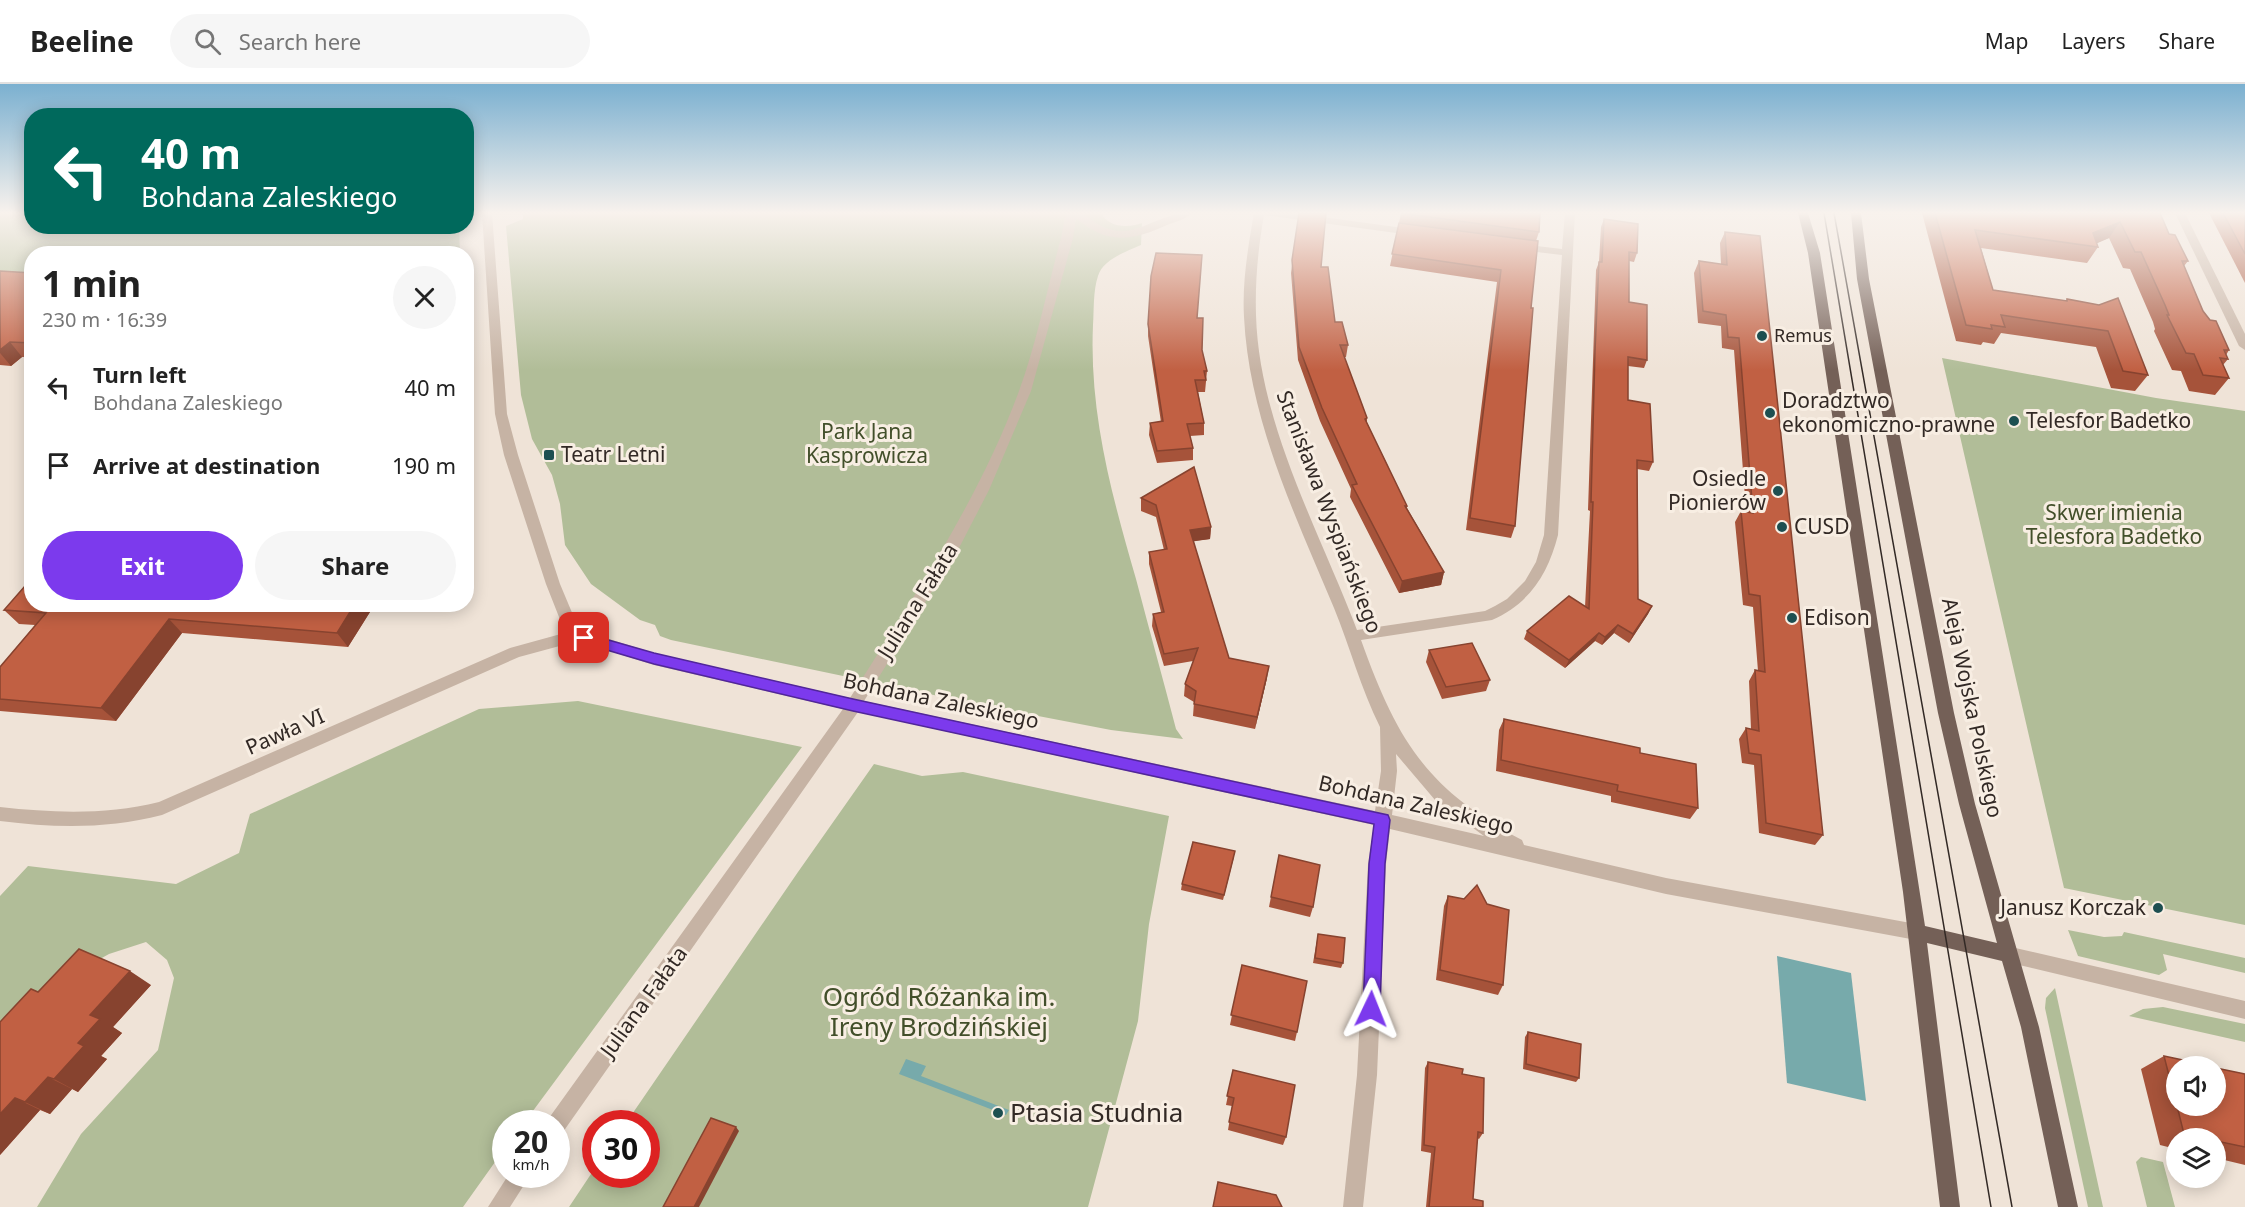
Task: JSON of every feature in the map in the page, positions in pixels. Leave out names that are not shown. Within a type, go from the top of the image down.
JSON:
[{"type":"main road","points":[[1816,265],[1880,680],[1916,932],[1950,1207]]},
{"type":"main road","name":"Aleja Wojska Polskiego","points":[[1862,265],[1937,668],[1967,804],[2030,1027],[2068,1207]]},
{"type":"main road","name":"Bohdana Zaleskiego","points":[[1916,932],[2010,955]]},
{"type":"street","points":[[491,265],[501,414],[511,455],[553,584],[567,617],[578,635]]},
{"type":"street","name":"Juliana Fałata","points":[[567,1110],[853,705],[955,542],[1003,444],[1025,391],[1060,265]]},
{"type":"street","name":"Stanisława Wyspiańskiego","points":[[1250,265],[1248,294],[1250,330],[1260,391],[1285,470],[1383,715],[1405,754],[1441,796],[1490,831],[1537,856]]},
{"type":"street","points":[[1352,636],[1487,616],[1518,598],[1536,578],[1551,535],[1568,265]]},
{"type":"street","points":[[2206,265],[2245,346]]},
{"type":"street","name":"Bohdana Zaleskiego","points":[[578,635],[654,659],[853,705],[1383,820],[1690,891],[1916,932]]},
{"type":"street","name":"Pawła VI","points":[[0,814],[98,821],[128,817],[162,808],[515,652],[578,635]]},
{"type":"street","name":"Stanisława Wyspiańskiego","points":[[1353,1207],[1365,1108],[1377,864],[1389,757],[1383,715]]},
{"type":"street","name":"Bohdana Zaleskiego","points":[[2010,955],[2245,1010]]},
{"type":"street","points":[[498,1207],[511,1188]]},
{"type":"green space","points":[[0,265],[24,265],[24,273],[0,272]]},
{"type":"green space","name":"Park Jana Kasprowicza","points":[[509,265],[1105,265],[1096,282],[1093,325],[1095,390],[1104,454],[1176,729],[1183,739],[1111,730],[991,707],[660,636],[655,625],[640,620],[591,584],[565,545],[560,504],[552,475],[532,439],[521,395]]},
{"type":"green space","name":"Skwer imienia Telesfora Badetko","points":[[1942,358],[2156,398],[2245,411],[2245,925],[2064,888]]},
{"type":"green space","points":[[578,701],[802,747],[534,1110],[492,1110],[492,1166],[463,1207],[37,1207],[81,1134],[158,1050],[174,978],[167,960],[146,942],[109,954],[91,964],[0,1027],[0,896],[28,866],[176,884],[239,853],[250,814],[479,709]]},
{"type":"green space","name":"Ogród Różanka im. Ireny Brodzińskiej","points":[[874,764],[922,776],[963,772],[1169,816],[1149,924],[1138,1021],[1088,1207],[569,1207],[582,1188],[660,1188],[660,1110],[635,1110]]},
{"type":"green space","points":[[2068,930],[2104,937],[2122,936],[2124,932],[2245,958],[2245,973],[2163,954],[2167,970],[2159,975],[2078,956]]},
{"type":"green space","points":[[2055,988],[2103,1207],[2088,1207],[2045,1008],[2046,998]]},
{"type":"green space","points":[[2163,1007],[2245,1024],[2245,1042],[2129,1016],[2143,1009]]},
{"type":"green space","points":[[2141,1157],[2163,1162],[2166,1188],[2170,1188],[2175,1207],[2147,1207],[2136,1162]]},
{"type":"water","points":[[1777,956],[1851,973],[1866,1101],[1787,1083]]},
{"type":"water","points":[[906,1059],[926,1066],[921,1076],[1009,1110],[1006,1115],[899,1074]]},
{"type":"building","points":[[1153,265],[1201,265],[1197,318],[1203,318],[1202,350],[1207,371],[1204,371],[1206,380],[1195,380],[1204,423],[1187,424],[1193,448],[1157,451],[1150,423],[1163,421],[1148,324]]},
{"type":"building","points":[[1292,265],[1328,267],[1335,322],[1342,322],[1348,345],[1340,345],[1367,418],[1365,419],[1407,506],[1405,506],[1444,572],[1402,581],[1352,485],[1357,484],[1322,408],[1299,347]]},
{"type":"building","points":[[1470,265],[1535,265],[1515,526],[1470,518],[1501,270]]},
{"type":"building","points":[[1599,265],[1629,265],[1629,302],[1647,305],[1647,360],[1628,357],[1628,400],[1650,404],[1653,462],[1637,460],[1638,599],[1652,606],[1633,634],[1618,625],[1605,637],[1599,633],[1569,660],[1527,631],[1569,596],[1589,609]]},
{"type":"building","points":[[1699,265],[1763,265],[1823,835],[1766,823],[1761,755],[1749,753],[1746,728],[1759,731],[1755,670],[1765,672],[1760,596],[1749,594],[1741,511],[1753,513],[1739,338],[1728,337],[1726,315],[1703,311]]},
{"type":"building","points":[[1950,265],[1986,265],[1993,290],[2099,305],[2118,298],[2148,375],[2123,371],[2108,331],[2001,315],[2005,327],[1991,325],[1992,329],[1966,325]]},
{"type":"building","points":[[2147,265],[2184,265],[2203,311],[2210,320],[2216,321],[2229,350],[2224,350],[2228,359],[2220,358],[2229,378],[2203,375],[2194,354],[2186,353],[2167,315],[2169,315]]},
{"type":"building","points":[[0,271],[24,272],[24,343],[10,342],[0,350]]},
{"type":"building","points":[[1194,467],[1211,527],[1190,530],[1229,658],[1269,666],[1257,717],[1194,704],[1196,691],[1185,684],[1198,648],[1164,654],[1153,614],[1164,612],[1149,552],[1167,549],[1156,505],[1141,498]]},
{"type":"building","points":[[24,587],[24,611],[4,610]]},
{"type":"building","points":[[32,612],[350,612],[337,633],[169,619],[101,708],[0,699],[0,667],[46,613]]},
{"type":"building","points":[[1472,643],[1490,680],[1446,687],[1429,650]]},
{"type":"building","points":[[1504,719],[1640,748],[1640,753],[1696,764],[1698,808],[1617,791],[1618,785],[1501,760]]},
{"type":"building","points":[[1193,842],[1235,851],[1224,895],[1182,884]]},
{"type":"building","points":[[1279,855],[1320,865],[1313,907],[1271,897]]},
{"type":"building","points":[[1477,885],[1487,904],[1509,910],[1503,985],[1440,970],[1448,896],[1464,899]]},
{"type":"building","points":[[1318,934],[1345,938],[1343,963],[1315,958]]},
{"type":"building","points":[[79,949],[130,971],[90,1015],[100,1019],[78,1043],[84,1046],[54,1079],[48,1077],[25,1102],[15,1098],[0,1114],[0,1022],[31,989],[38,992]]},
{"type":"building","points":[[1242,965],[1307,981],[1297,1032],[1231,1015]]},
{"type":"building","points":[[1528,1032],[1581,1044],[1579,1078],[1526,1064]]},
{"type":"building","points":[[1428,1062],[1463,1069],[1462,1074],[1484,1078],[1483,1133],[1478,1132],[1473,1199],[1483,1201],[1483,1207],[1429,1207],[1435,1147],[1424,1145]]},
{"type":"building","points":[[1233,1070],[1295,1085],[1286,1137],[1229,1122],[1234,1098],[1227,1096]]},
{"type":"building","points":[[2226,1070],[2245,1074],[2245,1147],[2226,1143],[2226,1128],[2182,1128],[2180,1116],[2226,1116]]},
{"type":"building","points":[[711,1118],[736,1127],[694,1207],[663,1207]]},
{"type":"building","points":[[1218,1182],[1276,1195],[1282,1207],[1213,1207]]},
{"type":"tram line","points":[[1833,265],[1991,1207]]},
{"type":"tram line","points":[[1843,265],[2012,1207]]},
{"type":"place","name":"Remus","points":[[1762,336]]},
{"type":"place","name":"Doradztwo ekonomiczno-prawne","points":[[1770,413]]},
{"type":"place","name":"Telesfor Badetko","points":[[2014,421]]},
{"type":"place","name":"Teatr Letni","points":[[549,455]]},
{"type":"place","name":"Osiedle Pionierów","points":[[1778,491]]},
{"type":"place","name":"CUSD","points":[[1782,527]]},
{"type":"place","name":"Edison","points":[[1792,618]]},
{"type":"place","name":"Janusz Korczak","points":[[2158,908]]},
{"type":"place","name":"Ptasia Studnia","points":[[998,1113]]},
{"type":"route","points":[[584,638],[654,659],[853,705],[1383,820],[1377,864],[1371,1009]]}]
